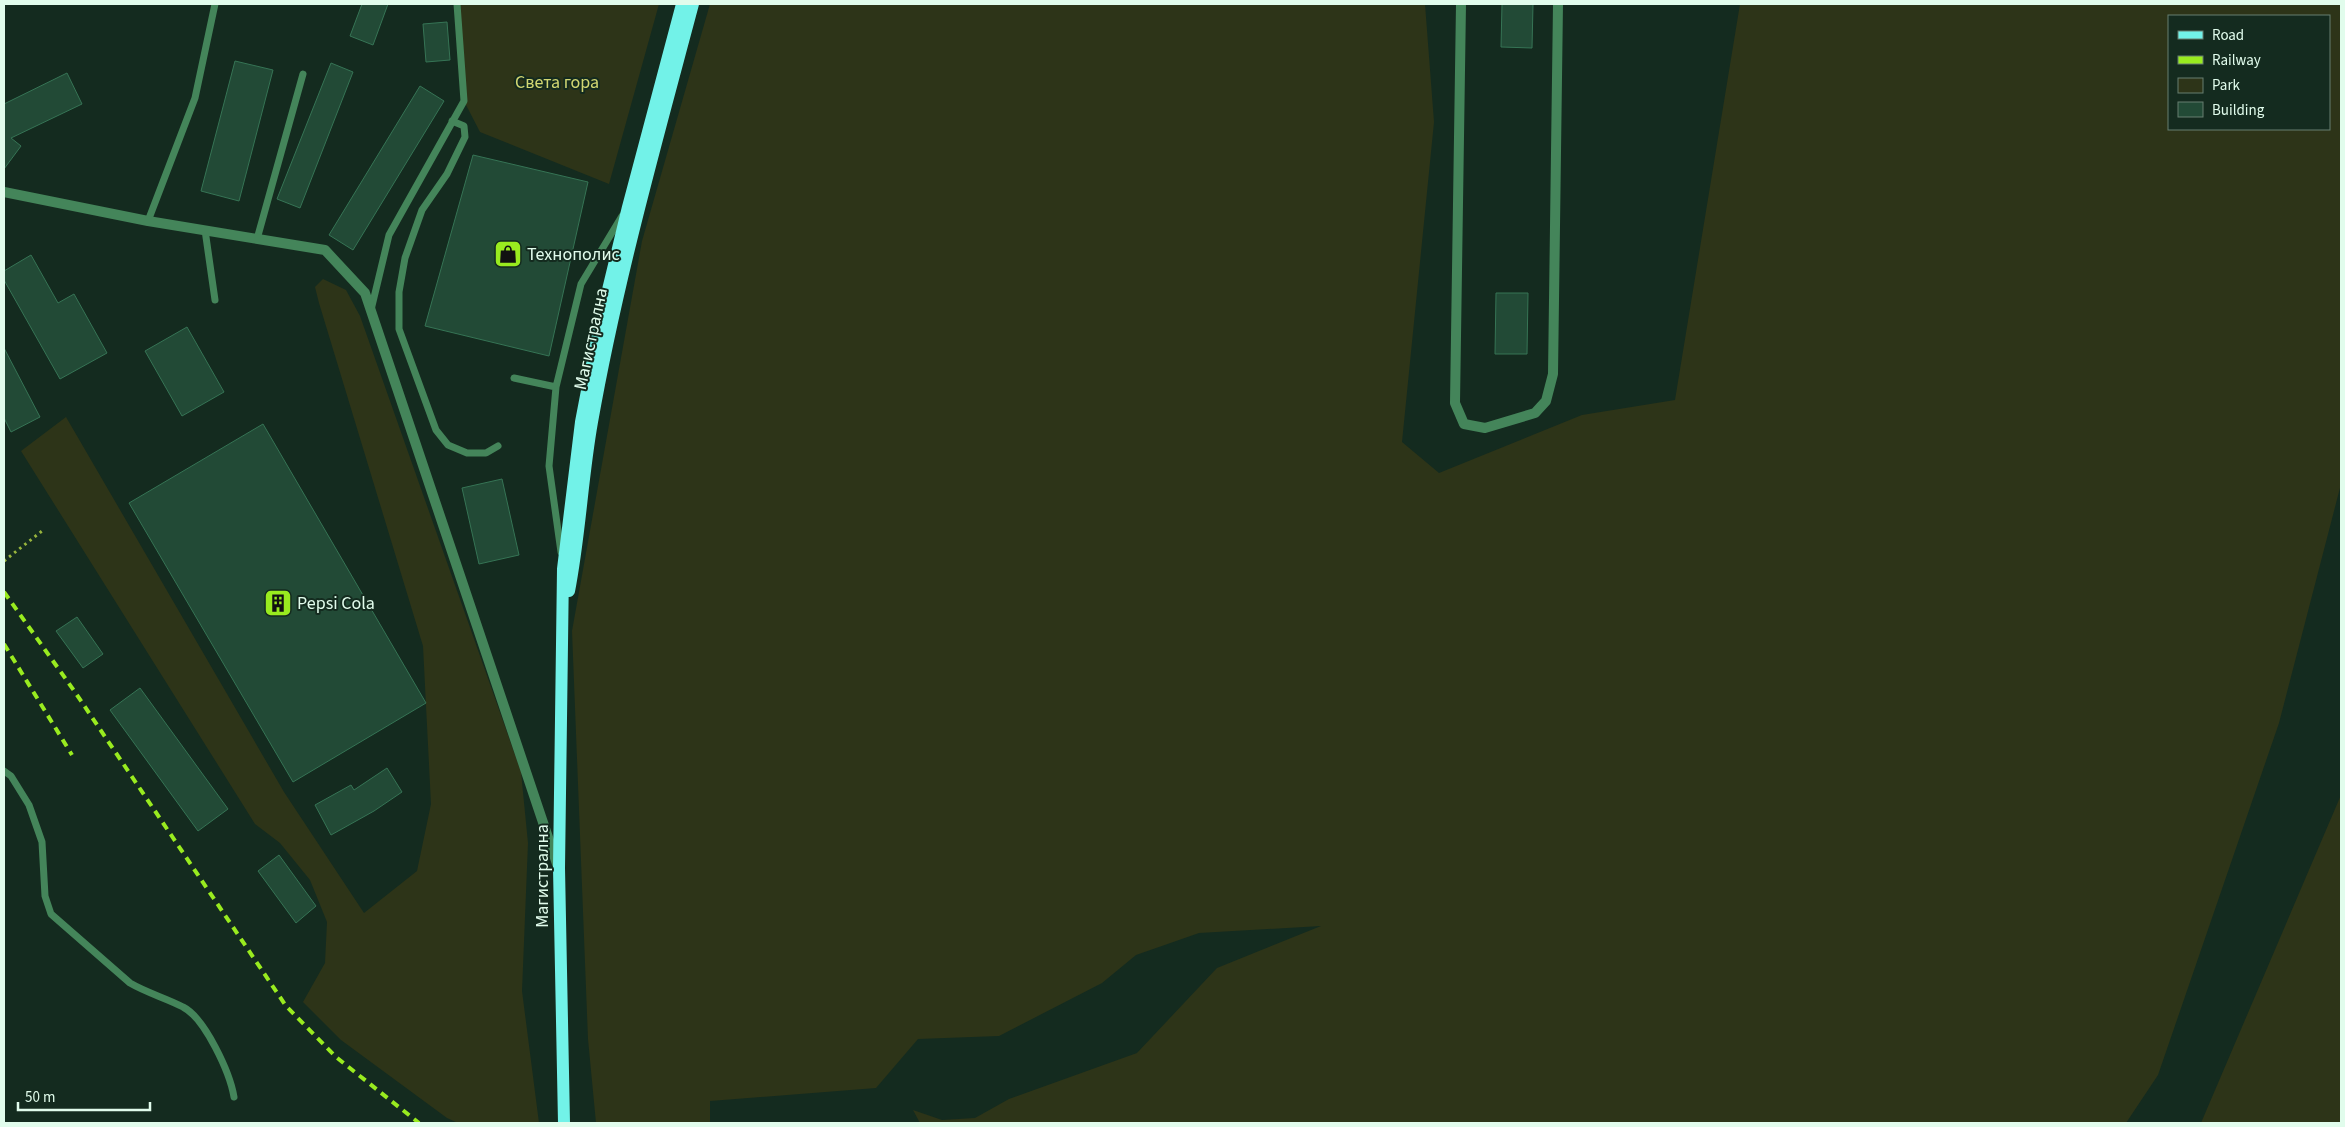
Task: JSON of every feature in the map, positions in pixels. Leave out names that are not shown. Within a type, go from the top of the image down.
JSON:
[{"type":"main road","name":"Магистрална","points":[[564,1123],[558,868],[561,628],[564,568],[581,422],[600,323],[628,207],[682,4]]},
{"type":"main road","name":"Магистрална","points":[[561,628],[573,570],[592,424],[611,326],[638,209],[692,4]]},
{"type":"street","points":[[1461,4],[1455,403],[1464,424],[1485,428],[1534,413],[1546,401],[1553,374],[1558,4]]},
{"type":"street","points":[[4,192],[148,221],[325,250],[365,293],[558,868]]},
{"type":"lane","points":[[148,221],[195,98],[215,4]]},
{"type":"lane","points":[[371,310],[389,235],[464,101],[457,4]]},
{"type":"lane","points":[[257,239],[303,74]]},
{"type":"lane","points":[[452,121],[457,121],[464,126],[465,137],[447,174],[422,210],[405,258],[399,292],[398,329],[436,430],[448,446],[467,453],[486,453],[498,446]]},
{"type":"lane","points":[[564,568],[550,466],[556,387],[580,284],[628,207]]},
{"type":"lane","points":[[205,230],[215,300]]},
{"type":"lane","points":[[514,378],[556,387]]},
{"type":"lane","points":[[4,771],[11,776],[29,805],[42,842],[45,896],[51,914],[130,983],[145,992],[185,1008],[199,1021],[231,1080],[234,1097]]},
{"type":"path","points":[[4,561],[42,531]]},
{"type":"green space","name":"Света гора","points":[[457,4],[659,4],[609,184],[480,132],[464,101]]},
{"type":"green space","points":[[710,4],[1425,4],[1434,122],[1402,442],[1439,473],[1582,415],[1675,400],[1740,4],[2341,4],[2341,484],[2279,723],[2158,1075],[2126,1123],[920,1123],[913,1110],[942,1120],[975,1118],[1009,1099],[1137,1053],[1217,968],[1321,926],[1199,933],[1136,955],[1102,983],[999,1036],[918,1039],[876,1088],[710,1101],[710,1123],[596,1123],[588,1039],[572,631],[642,241]]},
{"type":"green space","points":[[323,279],[346,290],[360,316],[521,772],[528,843],[522,991],[539,1123],[458,1123],[447,1118],[341,1040],[303,1002],[325,963],[327,922],[310,880],[280,843],[255,824],[21,451],[66,417],[284,792],[364,913],[417,871],[431,804],[423,646],[319,303],[315,287]]},
{"type":"green space","points":[[2341,795],[2341,1123],[2201,1123]]},
{"type":"building","points":[[362,4],[388,4],[373,45],[350,36]]},
{"type":"building","points":[[1502,4],[1533,4],[1532,48],[1501,47]]},
{"type":"building","points":[[447,22],[450,60],[426,62],[423,24]]},
{"type":"building","points":[[235,61],[273,70],[239,201],[201,191]]},
{"type":"building","points":[[331,63],[353,72],[300,208],[277,199]]},
{"type":"building","points":[[67,73],[82,104],[11,138],[21,146],[4,169],[4,104]]},
{"type":"building","points":[[420,86],[444,101],[353,250],[329,235]]},
{"type":"building","name":"Технополис","points":[[473,155],[588,182],[549,356],[425,326]]},
{"type":"building","points":[[31,255],[58,303],[74,294],[107,353],[60,379],[4,280],[4,271]]},
{"type":"building","points":[[1496,293],[1528,293],[1527,354],[1495,354]]},
{"type":"building","points":[[187,327],[224,392],[182,416],[145,351]]},
{"type":"building","points":[[4,348],[40,417],[11,432],[4,418]]},
{"type":"building","name":"Pepsi Cola","points":[[263,424],[426,703],[293,782],[129,503]]},
{"type":"building","points":[[502,479],[519,555],[479,564],[462,488]]},
{"type":"building","points":[[77,617],[103,654],[83,668],[56,631]]},
{"type":"building","points":[[140,688],[228,809],[198,831],[110,710]]},
{"type":"building","points":[[387,768],[402,792],[374,811],[331,835],[315,805],[351,785],[354,790]]},
{"type":"building","points":[[279,855],[316,906],[296,923],[258,871]]},
{"type":"railway","points":[[4,592],[75,692],[286,1006],[336,1057],[419,1123]]},
{"type":"railway","points":[[4,644],[72,755]]},
{"type":"place","name":"Технополис","points":[[508,254]]},
{"type":"place","name":"Pepsi Cola","points":[[278,603]]}]
